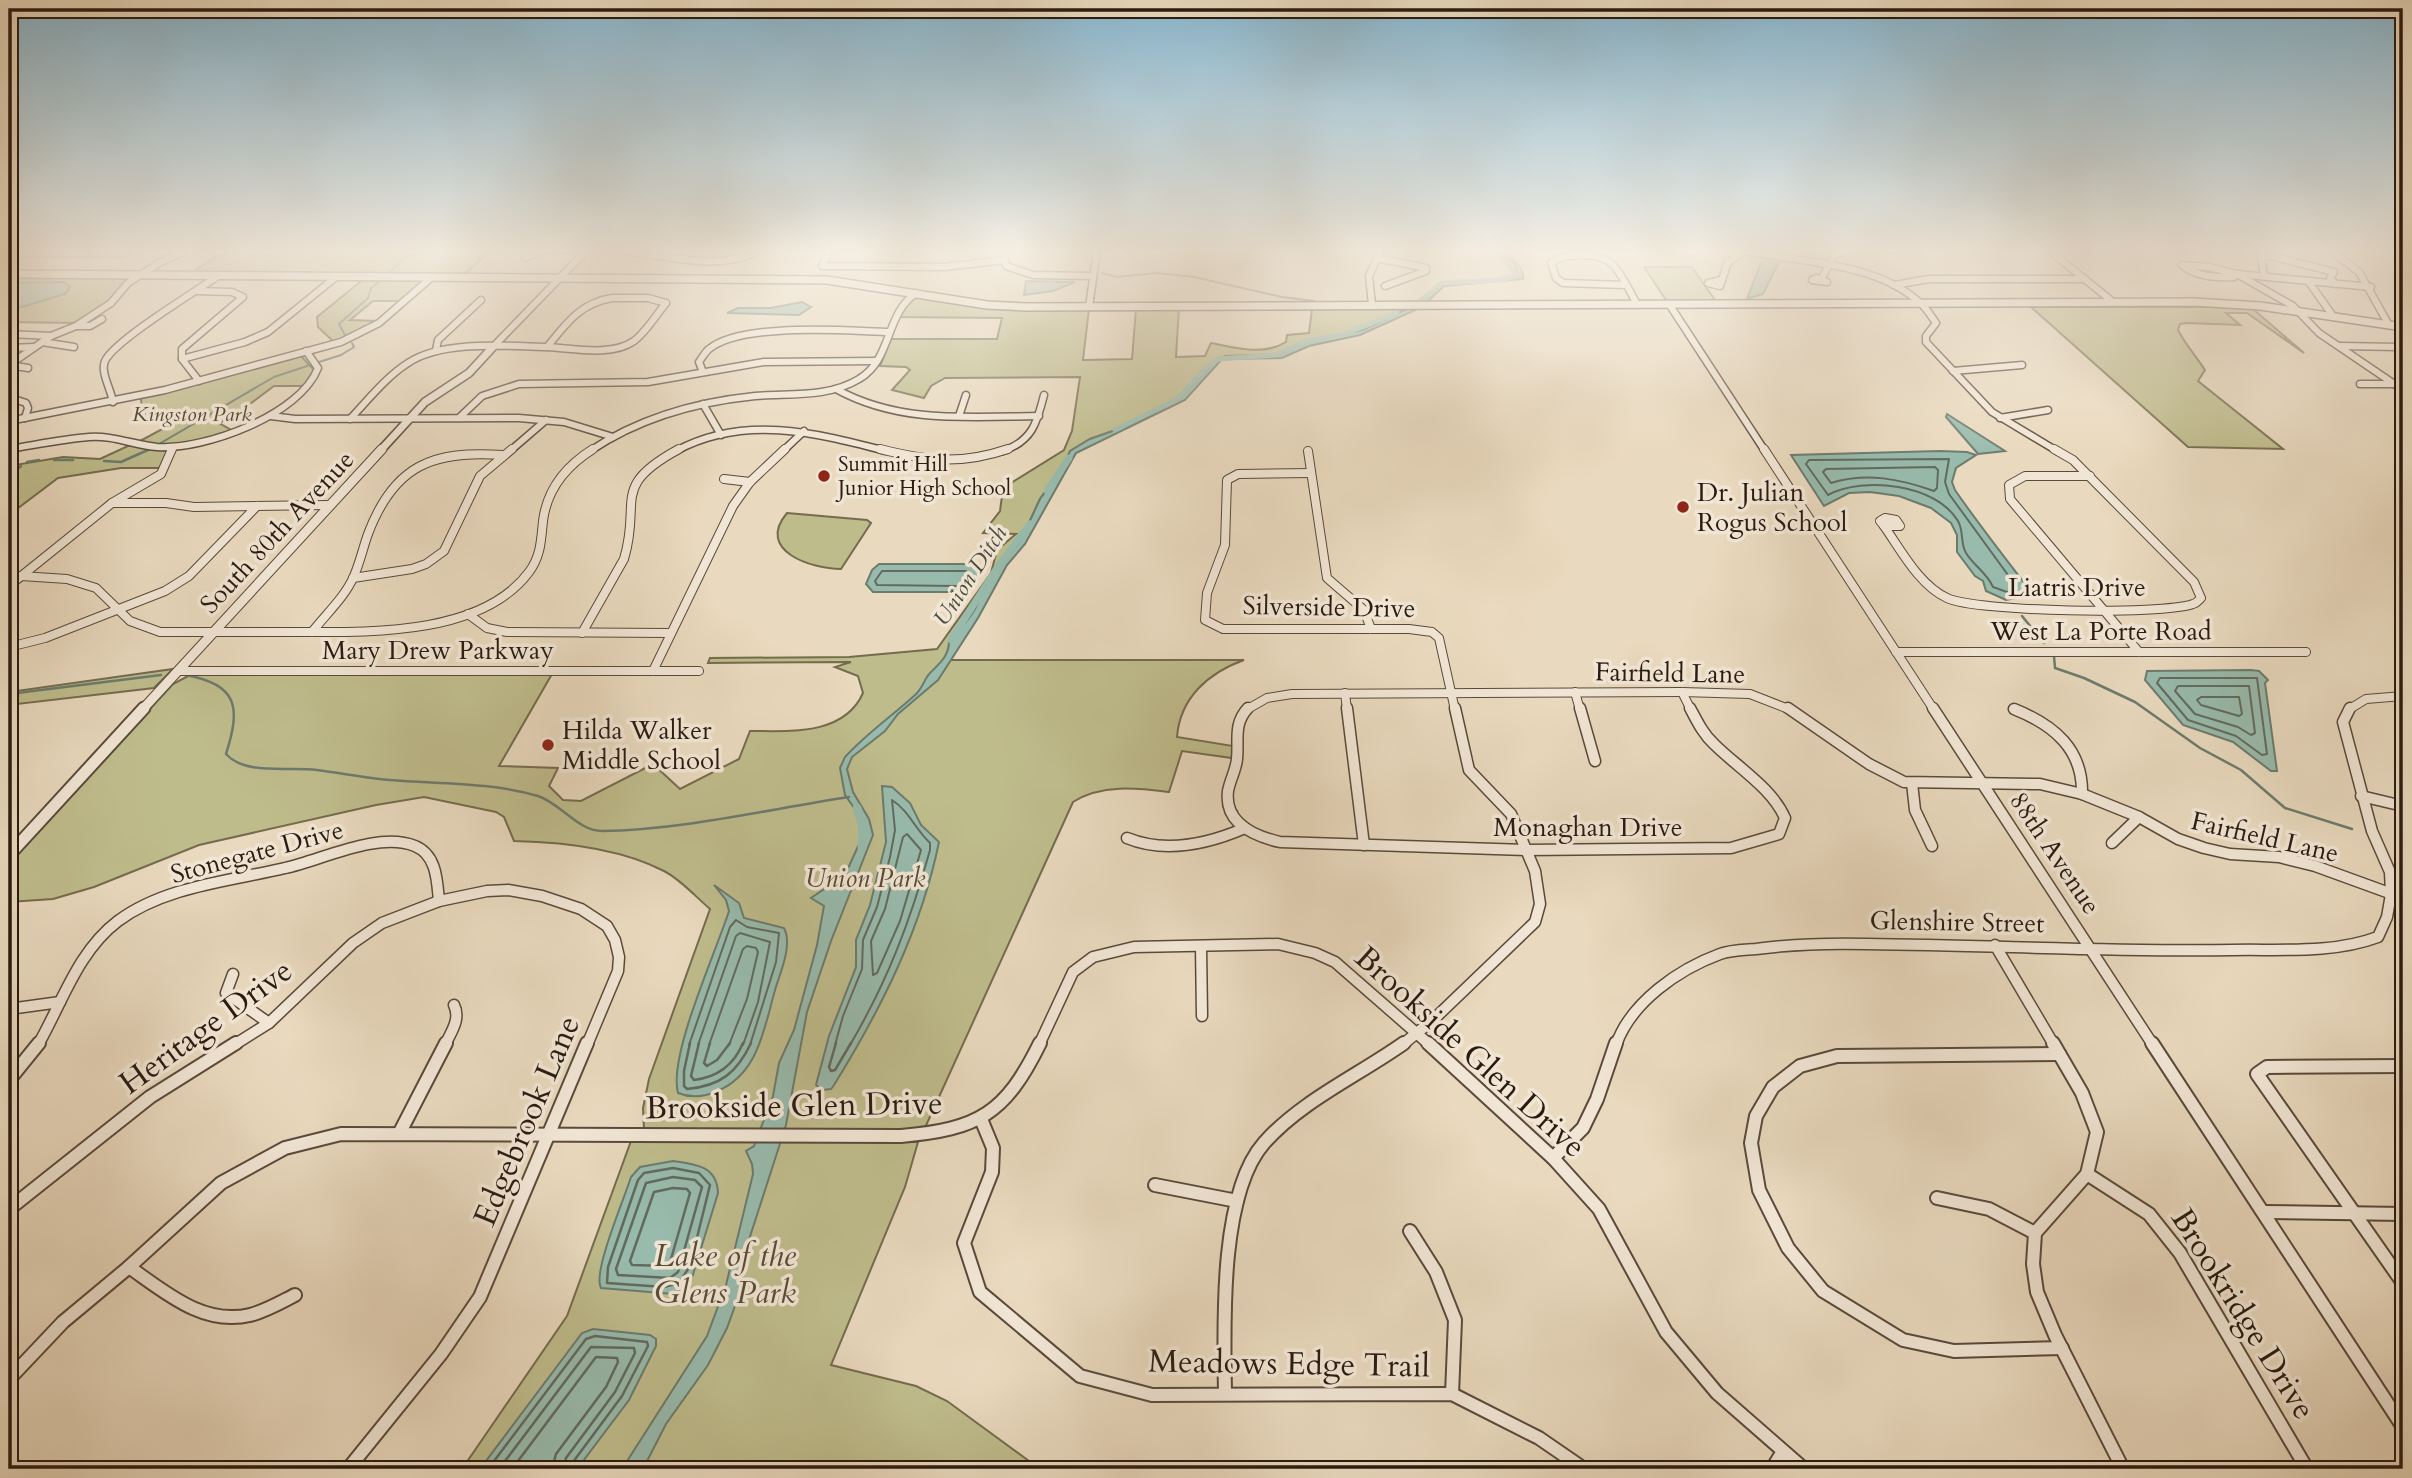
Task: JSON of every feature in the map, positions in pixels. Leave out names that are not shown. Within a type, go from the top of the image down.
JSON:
[{"type":"street","points":[[9,365],[51,336],[87,319]]},
{"type":"street","points":[[76,326],[90,326],[102,319]]},
{"type":"street","points":[[113,402],[111,387],[103,373],[108,355],[156,319]]},
{"type":"street","points":[[199,381],[182,359],[180,352],[216,319]]},
{"type":"street","points":[[182,359],[245,342],[268,332],[284,319]]},
{"type":"street","points":[[9,421],[113,402],[199,381],[344,341],[372,328],[383,319]]},
{"type":"street","points":[[436,351],[438,340],[461,319]]},
{"type":"street","name":"South 80th Avenue","points":[[9,855],[425,402],[469,373],[520,319]]},
{"type":"street","points":[[546,348],[573,319]]},
{"type":"street","points":[[350,419],[410,361],[436,351],[492,348],[606,349],[628,346],[637,340],[653,319]]},
{"type":"street","points":[[20,576],[51,576],[83,582],[96,588],[117,611],[141,627],[160,632],[390,632],[417,628],[468,614],[510,590],[529,571],[539,554],[548,496],[559,477],[580,458],[613,437],[649,420],[703,404],[755,396],[836,389],[862,379],[871,372],[877,361],[895,319]]},
{"type":"street","name":"88th Avenue","points":[[1679,319],[2403,1427]]},
{"type":"street","points":[[1932,319],[1936,323],[1926,336],[1926,342],[2000,418],[2067,456],[2090,476]]},
{"type":"street","points":[[2305,319],[2308,324],[2338,346],[2399,384],[2403,390]]},
{"type":"street","points":[[2352,319],[2403,327]]},
{"type":"street","points":[[2386,319],[2389,325]]},
{"type":"street","points":[[703,372],[699,362],[701,355],[723,337],[768,332],[889,332]]},
{"type":"street","points":[[9,334],[51,336]]},
{"type":"street","points":[[42,342],[74,347]]},
{"type":"street","points":[[2338,346],[2399,347]]},
{"type":"street","points":[[9,348],[36,347]]},
{"type":"street","points":[[9,449],[90,437],[110,438],[143,446],[173,447],[195,444],[242,429],[271,416],[313,382],[318,368],[306,351]]},
{"type":"street","points":[[459,418],[482,396],[512,386],[634,383],[764,362],[877,361]]},
{"type":"street","points":[[9,365],[28,368]]},
{"type":"street","points":[[1953,371],[2022,365]]},
{"type":"street","points":[[2360,384],[2399,384]]},
{"type":"street","points":[[836,389],[849,399],[905,413],[1039,416]]},
{"type":"street","points":[[959,416],[966,395]]},
{"type":"street","points":[[582,633],[625,558],[631,487],[651,466],[666,456],[721,435],[753,430],[804,431],[906,456],[961,460],[991,455],[1017,444],[1032,432],[1044,395]]},
{"type":"street","points":[[10,398],[26,403],[28,408],[25,418]]},
{"type":"street","points":[[703,404],[721,435]]},
{"type":"street","points":[[2000,418],[2048,410]]},
{"type":"street","points":[[271,416],[295,419],[546,420],[613,437]]},
{"type":"street","points":[[353,578],[412,569],[426,564],[444,551],[480,476],[546,420]]},
{"type":"street","points":[[653,671],[733,506],[750,482],[804,431]]},
{"type":"street","points":[[9,586],[112,503],[161,474],[173,447]]},
{"type":"street","points":[[1308,451],[1327,578],[1337,589],[1364,607],[1371,629]]},
{"type":"street","points":[[312,632],[353,578],[376,516],[387,497],[408,473],[425,460],[461,452],[503,456]]},
{"type":"street","name":"Silverside Drive","points":[[1225,1392],[1225,1310],[1237,1201],[1255,1154],[1282,1127],[1417,1033],[1535,922],[1540,904],[1535,871],[1511,814],[1469,770],[1442,645],[1432,632],[1233,629],[1215,627],[1205,620],[1206,600],[1226,540],[1227,480],[1238,474],[1311,473]]},
{"type":"street","points":[[2090,476],[2025,476],[2009,485],[2010,499],[2045,537],[2100,608],[2139,652]]},
{"type":"street","name":"Liatris Drive","points":[[1884,526],[1925,582],[1950,601],[2000,608],[2184,607],[2195,604],[2202,598],[2194,582],[2090,476]]},
{"type":"street","points":[[724,479],[750,482]]},
{"type":"street","points":[[112,503],[330,505]]},
{"type":"street","points":[[9,647],[46,638],[154,597],[183,580],[257,506]]},
{"type":"street","points":[[468,614],[480,624],[498,631],[671,633]]},
{"type":"street","name":"West La Porte Road","points":[[1896,652],[2306,652]]},
{"type":"street","name":"Mary Drew Parkway","points":[[178,671],[699,671]]},
{"type":"street","points":[[1575,692],[1595,761]]},
{"type":"street","name":"Monaghan Drive","points":[[1229,806],[1236,821],[1245,828],[1265,840],[1283,844],[1526,850],[1731,848],[1779,834],[1785,818],[1779,804],[1712,743],[1682,692]]},
{"type":"street","name":"Fairfield Lane","points":[[1229,806],[1228,794],[1237,763],[1238,723],[1249,708],[1265,698],[1278,695],[1741,692],[1770,699],[1794,711],[1850,753],[1884,774],[1912,783],[2040,785],[2082,794],[2139,817],[2178,839],[2204,848],[2230,854],[2279,857],[2403,898]]},
{"type":"street","points":[[1345,693],[1364,845]]},
{"type":"street","name":"Glenshire Street","points":[[1553,1158],[1583,1128],[1597,1099],[1622,1027],[1647,1000],[1681,972],[1722,953],[1802,943],[2090,947],[2176,951],[2351,947],[2378,937],[2387,917],[2391,894],[2387,860],[2372,831],[2361,796],[2344,730],[2344,715],[2352,705],[2369,698],[2403,696]]},
{"type":"street","points":[[2014,709],[2028,714],[2050,729],[2068,746],[2081,768],[2082,794]]},
{"type":"street","points":[[1912,783],[1915,810],[1932,846]]},
{"type":"street","points":[[2361,796],[2403,806]]},
{"type":"street","points":[[2112,843],[2139,817]]},
{"type":"street","points":[[1127,838],[1145,845],[1200,844],[1245,828]]},
{"type":"street","name":"Stonegate Drive","points":[[9,1080],[36,1048],[83,960],[104,932],[127,915],[204,885],[286,868],[369,846],[399,842],[415,845],[431,857],[437,875],[439,901]]},
{"type":"street","name":"Edgebrook Lane","points":[[348,1469],[441,1354],[480,1297],[618,971],[615,940],[607,926],[580,909],[524,891],[487,891],[439,901]]},
{"type":"street","name":"Heritage Drive","points":[[9,1209],[150,1097],[269,1023],[353,943],[382,923],[439,901]]},
{"type":"street","name":"Brookside Glen Drive","points":[[9,1379],[63,1322],[129,1267],[221,1183],[285,1148],[341,1134],[941,1134],[981,1119],[998,1108],[1022,1082],[1067,982],[1083,963],[1118,948],[1278,944],[1315,953],[1335,962],[1553,1158],[1600,1209],[1666,1332],[1717,1394],[1804,1469]]},
{"type":"street","points":[[1995,945],[2082,1093],[2097,1132],[2087,1174],[2035,1233],[2033,1264],[2037,1292],[2123,1469]]},
{"type":"street","points":[[1201,946],[1202,1016]]},
{"type":"street","points":[[233,974],[226,993],[269,1023]]},
{"type":"street","points":[[9,1009],[60,1002]]},
{"type":"street","points":[[399,1134],[456,1023],[457,1011],[454,1005]]},
{"type":"street","points":[[2059,1054],[1837,1056],[1800,1066],[1773,1087],[1756,1116],[1751,1143],[1759,1190],[1788,1248],[1823,1291],[1903,1340],[1954,1351],[2062,1348]]},
{"type":"street","points":[[2403,1066],[2267,1067],[2257,1074],[2403,1283]]},
{"type":"street","name":"Meadows Edge Trail","points":[[981,1119],[993,1148],[992,1172],[964,1243],[980,1292],[1080,1376],[1152,1395],[1225,1392],[1452,1394],[1539,1438],[1584,1469]]},
{"type":"street","name":"Brookridge Drive","points":[[2087,1174],[2148,1214],[2180,1253],[2307,1469]]},
{"type":"street","points":[[1155,1185],[1237,1201]]},
{"type":"street","points":[[1937,1198],[1989,1209],[2035,1233]]},
{"type":"street","points":[[2263,1212],[2403,1214]]},
{"type":"street","points":[[1410,1231],[1436,1272],[1455,1320],[1452,1394]]},
{"type":"street","points":[[129,1267],[189,1307],[212,1318],[249,1316],[295,1295]]},
{"type":"street","points":[[1772,1469],[1782,1452]]},
{"type":"green space","points":[[9,319],[84,319],[78,323],[9,322]]},
{"type":"green space","points":[[317,319],[379,321],[335,343],[318,327]]},
{"type":"green space","name":"Union Park","points":[[1002,319],[1088,319],[1083,360],[1132,359],[1135,319],[1178,319],[1176,357],[1205,356],[1211,343],[1250,350],[1277,346],[1286,342],[1287,335],[1309,333],[1311,319],[1386,319],[1363,330],[1305,343],[1284,354],[1225,356],[1212,362],[1178,400],[1133,424],[1090,439],[1071,451],[1062,469],[1040,499],[1021,540],[981,592],[976,606],[949,641],[944,660],[1244,660],[1219,672],[1198,689],[1184,710],[1177,737],[1233,746],[1232,758],[1182,751],[1169,792],[1107,790],[1095,792],[1073,802],[924,1130],[644,1129],[643,1108],[649,1079],[710,909],[670,874],[647,863],[591,848],[514,841],[504,817],[496,812],[424,797],[376,805],[199,845],[94,887],[53,899],[9,902],[9,863],[173,684],[190,675],[552,674],[499,766],[558,768],[549,786],[563,800],[581,801],[653,764],[680,789],[739,759],[750,731],[814,728],[843,717],[863,693],[858,676],[835,667],[851,662],[708,663],[710,658],[849,657],[937,649],[991,573],[997,550],[1016,534],[983,533],[1000,511],[1003,488],[1064,450],[1072,431],[1080,377],[945,378],[931,386],[924,398],[892,390],[910,370],[906,367],[880,366],[891,339],[997,339]]},
{"type":"green space","points":[[2044,319],[2233,319],[2240,325],[2186,323],[2180,324],[2178,330],[2205,370],[2198,381],[2283,449],[2188,447]]},
{"type":"green space","points":[[2256,319],[2265,319],[2304,353]]},
{"type":"green space","name":"Kingston Park","points":[[301,356],[313,369],[313,375],[305,386],[274,386],[234,416],[219,423],[233,431],[187,442],[138,442],[168,426],[142,413],[141,398]]},
{"type":"green space","points":[[130,445],[167,451],[162,468],[121,468],[58,478],[9,515],[9,466],[63,457],[100,459]]},
{"type":"green space","points":[[787,513],[867,520],[871,523],[841,569],[829,568],[803,561],[782,547],[778,538],[779,526]]},
{"type":"green space","points":[[173,669],[154,688],[9,705],[9,692]]},
{"type":"green space","name":"Lake of the Glens Park","points":[[631,1141],[918,1142],[905,1187],[831,1365],[916,1386],[947,1401],[1040,1469],[462,1469],[567,1316]]},
{"type":"water","points":[[1386,319],[1395,319],[1360,335],[1309,346],[1282,358],[1222,359],[1185,400],[1076,453],[1025,544],[1007,565],[978,618],[938,680],[898,714],[885,731],[852,757],[847,769],[853,792],[869,819],[873,835],[831,941],[807,1012],[786,1125],[746,1249],[740,1292],[727,1328],[708,1365],[666,1424],[643,1469],[622,1469],[707,1336],[726,1285],[753,1174],[746,1151],[754,1146],[773,1096],[779,1063],[794,1030],[817,945],[824,906],[811,898],[845,875],[864,833],[862,819],[845,795],[840,768],[845,757],[915,695],[943,659],[949,641],[973,613],[981,592],[1021,540],[1040,499],[1062,469],[1070,451],[1090,439],[1133,424],[1178,400],[1218,358],[1279,355],[1305,343],[1363,330]]},
{"type":"water","points":[[1947,414],[2005,451],[1978,454],[1946,417]]},
{"type":"water","points":[[1940,451],[1976,455],[1956,468],[1952,482],[1955,490],[2031,595],[2006,600],[1986,591],[1983,581],[1975,576],[1957,552],[1957,535],[1951,523],[1931,508],[1899,496],[1870,492],[1849,493],[1824,506],[1791,455]]},
{"type":"water","points":[[879,564],[976,564],[980,567],[973,586],[961,592],[873,592],[866,584],[872,570]]},
{"type":"water","points":[[2147,671],[2259,671],[2268,680],[2265,683],[2277,771],[2271,771],[2233,742],[2183,725],[2145,680]]},
{"type":"water","points":[[882,786],[892,787],[910,803],[921,825],[939,842],[922,906],[883,998],[834,1085],[831,1089],[822,1090],[816,1085],[829,1036],[856,967],[856,940],[870,905],[886,842]]},
{"type":"water","points":[[714,885],[739,903],[744,918],[784,928],[786,951],[763,1035],[750,1063],[729,1085],[701,1096],[683,1095],[678,1093],[677,1076],[686,1030],[729,911],[726,900]]},
{"type":"water","points":[[673,1161],[704,1168],[717,1184],[718,1193],[691,1281],[674,1294],[601,1288],[599,1280],[605,1252],[631,1177],[640,1167]]},
{"type":"water","points":[[593,1329],[650,1335],[656,1339],[656,1346],[629,1400],[577,1469],[480,1469],[582,1333]]},
{"type":"waterway","points":[[345,319],[339,324],[345,335]]},
{"type":"waterway","name":"Union Ditch","points":[[1115,430],[1176,400],[1218,359],[1275,355],[1307,341],[1342,335],[1382,319]]},
{"type":"waterway","points":[[319,362],[341,355],[354,347],[352,343]]},
{"type":"waterway","points":[[159,444],[274,377],[310,365]]},
{"type":"waterway","points":[[104,461],[121,462],[150,449],[146,451]]},
{"type":"waterway","name":"Union Ditch","points":[[1047,491],[1069,458]]},
{"type":"waterway","points":[[27,462],[39,460]]},
{"type":"waterway","points":[[54,460],[73,460]]},
{"type":"waterway","points":[[9,476],[21,466]]},
{"type":"waterway","name":"Union Ditch","points":[[951,640],[999,565],[1030,524]]},
{"type":"waterway","points":[[2022,616],[2044,643]]},
{"type":"waterway","points":[[2054,656],[2055,668],[2084,678],[2135,702],[2200,748],[2241,770],[2285,808],[2352,829]]},
{"type":"waterway","points":[[9,694],[161,675]]},
{"type":"waterway","points":[[185,675],[216,685],[231,700],[233,723],[226,754],[245,765],[520,791],[554,804],[577,822],[593,830],[664,827],[849,797]]},
{"type":"waterway","points":[[857,808],[863,826],[862,847]]},
{"type":"place","name":"Summit Hill Junior High School","points":[[824,476]]},
{"type":"place","name":"Dr. Julian Rogus School","points":[[1683,507]]},
{"type":"place","name":"Hilda Walker Middle School","points":[[548,745]]}]
